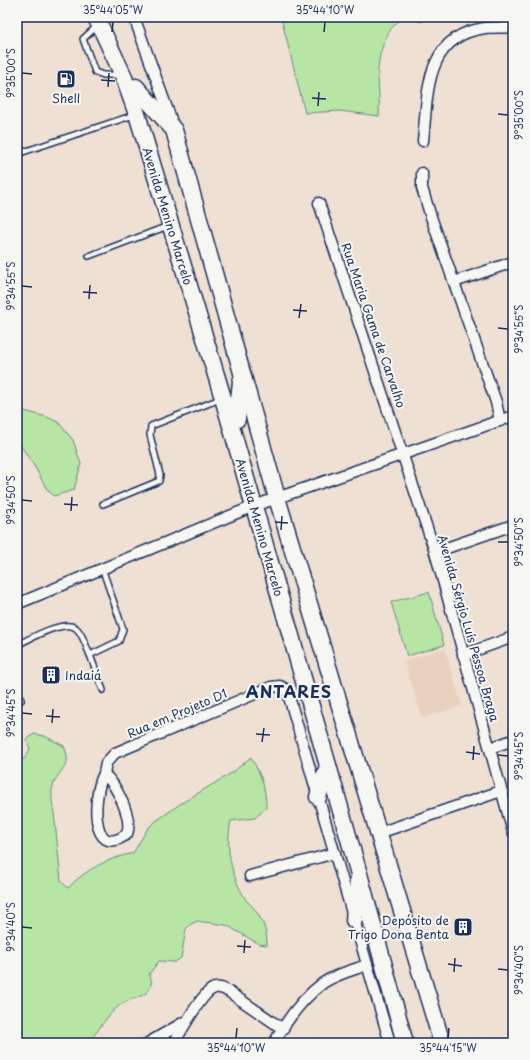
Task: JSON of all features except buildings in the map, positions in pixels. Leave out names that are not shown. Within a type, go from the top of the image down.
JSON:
[{"type":"main road","name":"Avenida Menino Marcelo","points":[[101,19],[137,114],[223,398],[264,502],[328,766],[405,1043]]},
{"type":"main road","name":"Avenida Menino Marcelo","points":[[101,19],[136,87],[162,160],[237,419],[264,502],[417,1043]]},
{"type":"main road","points":[[136,87],[174,130],[242,370],[264,502],[379,833],[442,1043]]},
{"type":"main road","points":[[237,419],[242,370]]},
{"type":"main road","points":[[318,797],[328,766]]},
{"type":"main road","points":[[354,920],[359,874]]},
{"type":"street","points":[[134,17],[174,130]]},
{"type":"street","points":[[423,141],[429,80],[435,62],[443,49],[454,40],[471,32],[485,28],[513,27]]},
{"type":"street","points":[[422,173],[422,188],[426,202],[496,402],[500,421]]},
{"type":"street","name":"Rua Maria Gama de Carvalho","points":[[319,203],[404,455]]},
{"type":"street","points":[[454,282],[513,262]]},
{"type":"street","points":[[17,604],[264,502],[404,455],[513,416]]},
{"type":"street","name":"Avenida Sérgio Luís Pessoa Braga","points":[[404,455],[435,552],[513,832]]},
{"type":"street","points":[[435,552],[513,525]]},
{"type":"street","points":[[463,655],[513,637]]},
{"type":"street","name":"Rua em Projeto D1","points":[[104,774],[115,787],[129,820],[127,834],[118,840],[106,840],[97,826],[98,792],[100,782],[104,774],[106,763],[115,753],[271,686],[280,686],[288,694],[318,797]]},
{"type":"street","points":[[490,748],[513,740]]},
{"type":"street","points":[[379,833],[501,791]]},
{"type":"street","points":[[318,797],[390,1043]]},
{"type":"street","points":[[250,876],[334,853]]},
{"type":"street","points":[[276,1042],[282,1029],[311,993],[324,982],[367,966]]},
{"type":"street","points":[[174,1043],[208,991],[214,988],[222,988],[282,1029]]},
{"type":"street","points":[[148,1043],[187,1021]]},
{"type":"lane","points":[[101,19],[82,39],[95,72],[103,75],[123,75]]},
{"type":"lane","points":[[17,154],[137,114]]},
{"type":"lane","points":[[89,256],[171,225]]},
{"type":"lane","points":[[103,504],[159,481],[160,475],[150,435],[151,426],[223,398]]},
{"type":"lane","points":[[90,655],[119,641],[123,629],[102,568]]},
{"type":"lane","points":[[17,645],[57,627],[67,625],[74,626],[80,632],[104,690]]},
{"type":"lane","points":[[17,691],[21,700]]},
{"type":"shaded area","points":[[445,648],[462,706],[422,718],[404,661]]},
{"type":"green space","points":[[281,17],[407,17],[394,25],[382,48],[378,65],[379,116],[340,111],[305,113]]},
{"type":"green space","points":[[411,17],[435,17],[420,22]]},
{"type":"green space","points":[[17,409],[47,417],[58,422],[73,440],[81,464],[74,490],[54,496],[46,488],[36,469],[17,440]]},
{"type":"green space","points":[[429,592],[444,645],[407,656],[391,602]]},
{"type":"green space","points":[[34,734],[44,736],[64,746],[66,753],[67,763],[54,783],[52,798],[61,881],[68,888],[90,870],[114,858],[133,853],[148,828],[156,821],[180,804],[233,772],[251,757],[262,781],[265,793],[266,808],[255,818],[231,821],[229,832],[229,852],[236,881],[246,900],[259,915],[266,934],[267,945],[259,944],[226,925],[197,921],[186,929],[181,958],[175,962],[159,961],[149,974],[151,979],[150,989],[143,995],[126,1001],[115,1009],[88,1043],[17,1043],[17,762],[25,758],[30,749],[26,739]]},
{"type":"place","name":"Shell","points":[[66,79]]},
{"type":"place","name":"Indaiá","points":[[51,675]]},
{"type":"place","name":"Depósito de Trigo Dona Benta","points":[[463,927]]},
{"type":"district","name":"ANTARES","points":[[289,691]]}]
